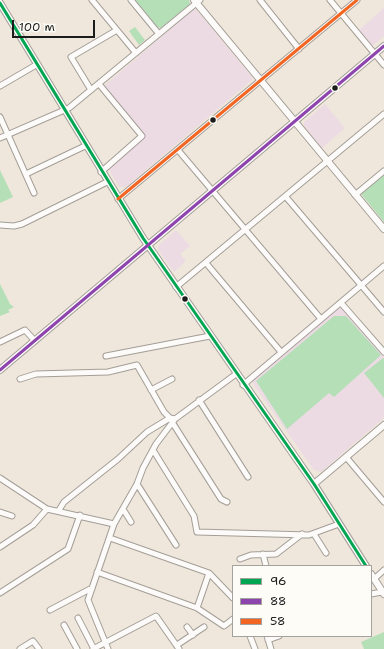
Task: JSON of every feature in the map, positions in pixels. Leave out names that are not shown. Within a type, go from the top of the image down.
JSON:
[{"type":"street","points":[[92,0],[136,53]]},
{"type":"street","points":[[131,0],[159,34]]},
{"type":"street","points":[[260,0],[299,49]]},
{"type":"street","points":[[330,0],[384,64]]},
{"type":"street","points":[[118,198],[260,82],[356,0]]},
{"type":"street","points":[[0,138],[64,111],[99,84],[197,1],[260,82],[384,229]]},
{"type":"street","points":[[0,3],[85,146],[147,245],[314,484],[365,565]]},
{"type":"street","points":[[91,90],[71,57],[117,30]]},
{"type":"street","points":[[0,370],[384,46]]},
{"type":"street","points":[[0,86],[36,65]]},
{"type":"street","points":[[99,84],[142,136],[101,172]]},
{"type":"street","points":[[176,288],[384,114]]},
{"type":"street","points":[[0,117],[34,192]]},
{"type":"street","points":[[26,174],[85,146]]},
{"type":"street","points":[[178,150],[321,319]]},
{"type":"street","points":[[355,195],[384,171]]},
{"type":"street","points":[[0,225],[14,226],[22,224],[107,182]]},
{"type":"street","points":[[286,197],[384,312]]},
{"type":"street","points":[[206,263],[282,352]]},
{"type":"street","points":[[243,384],[384,266]]},
{"type":"street","points":[[341,303],[384,352]]},
{"type":"street","points":[[0,342],[25,330],[35,341]]},
{"type":"street","points":[[106,356],[210,336]]},
{"type":"street","points":[[20,379],[36,374],[108,372],[137,365],[164,412],[172,420],[221,499],[227,502]]},
{"type":"street","points":[[59,510],[64,502],[118,459],[147,432],[172,420],[236,374]]},
{"type":"street","points":[[151,390],[172,379]]},
{"type":"street","points":[[199,400],[248,477]]},
{"type":"street","points":[[108,649],[89,606],[88,600],[90,589],[114,524],[138,484],[153,450],[172,420]]},
{"type":"street","points":[[314,484],[383,428]]},
{"type":"street","points":[[153,450],[194,516],[197,532],[314,534],[339,524]]},
{"type":"street","points":[[346,457],[384,502]]},
{"type":"street","points":[[0,478],[47,509],[59,510],[114,524]]},
{"type":"street","points":[[138,484],[176,545]]},
{"type":"street","points":[[0,547],[33,525],[40,519],[47,509]]},
{"type":"street","points":[[123,509],[131,522]]},
{"type":"street","points":[[0,512],[12,516]]},
{"type":"street","points":[[0,593],[68,549],[80,515]]},
{"type":"street","points":[[240,559],[251,554],[276,554],[302,534]]},
{"type":"street","points":[[314,534],[326,553]]},
{"type":"street","points":[[110,538],[210,573],[232,597]]},
{"type":"street","points":[[262,554],[266,565]]},
{"type":"street","points":[[372,594],[383,593],[372,576],[384,570]]},
{"type":"street","points":[[97,572],[197,608],[224,626],[232,620]]},
{"type":"street","points":[[197,608],[210,573]]},
{"type":"street","points":[[50,610],[90,589]]},
{"type":"street","points":[[78,618],[94,649],[156,616],[178,647],[204,627]]},
{"type":"street","points":[[64,625],[77,649]]},
{"type":"street","points":[[187,627],[193,635]]},
{"type":"street","points":[[250,637],[255,649]]},
{"type":"street","points":[[268,638],[271,649]]},
{"type":"street","points":[[20,649],[33,641],[39,649]]},
{"type":"shaded area","points":[[195,8],[252,77],[252,80],[126,187],[119,187],[108,168],[144,135],[105,87],[105,85]]},
{"type":"shaded area","points":[[384,8],[384,36],[374,45],[371,45],[359,30]]},
{"type":"shaded area","points":[[325,104],[345,128],[322,148],[304,126],[304,122]]},
{"type":"shaded area","points":[[176,230],[190,246],[180,254],[186,261],[174,272],[158,250],[159,245]]},
{"type":"shaded area","points":[[340,307],[384,355],[384,418],[321,472],[314,470],[253,384],[253,381]]},
{"type":"green space","points":[[135,0],[189,0],[190,4],[161,28],[157,27]]},
{"type":"green space","points":[[135,27],[145,40],[139,45],[129,31]]},
{"type":"green space","points":[[0,170],[13,197],[0,203]]},
{"type":"green space","points":[[384,173],[384,222],[362,195],[362,192]]},
{"type":"green space","points":[[0,284],[10,304],[14,307],[8,310],[10,312],[0,316]]},
{"type":"green space","points":[[334,316],[346,316],[381,355],[334,397],[329,393],[287,429],[256,381]]},
{"type":"green space","points":[[383,358],[384,359],[384,398],[364,373]]},
{"type":"green space","points":[[384,632],[384,649],[364,649],[361,642]]},
{"type":"transit line","name":"58","points":[[118,199],[357,0]]},
{"type":"transit line","name":"96","points":[[0,3],[143,238],[314,484],[365,565]]},
{"type":"transit line","name":"88","points":[[0,370],[384,46]]}]
